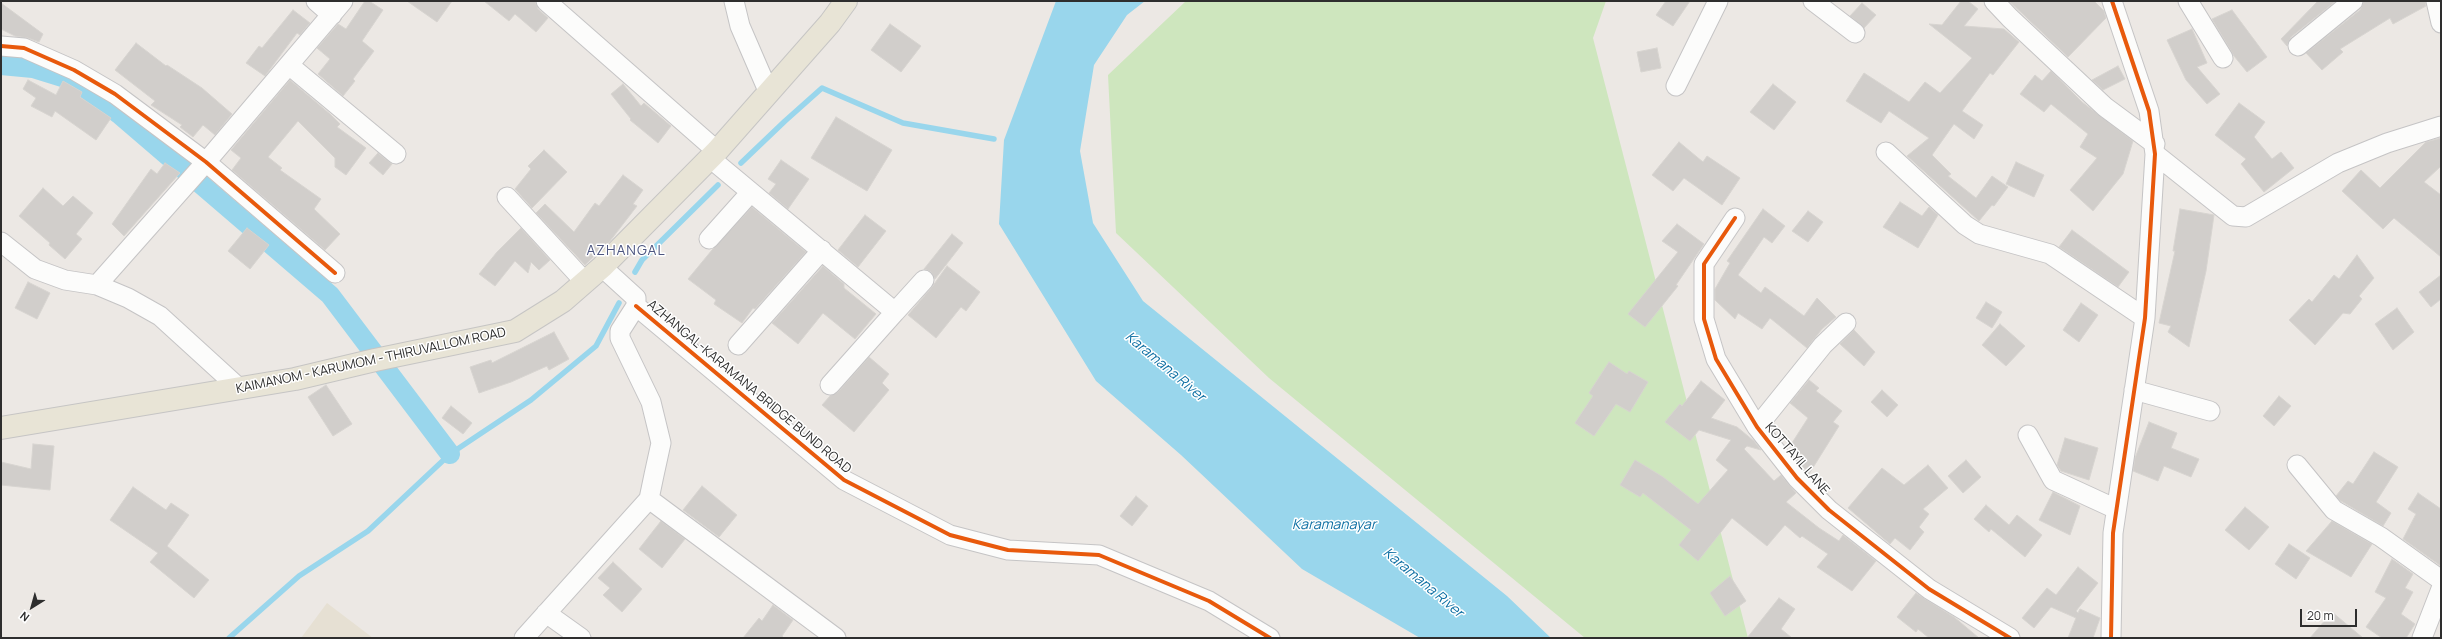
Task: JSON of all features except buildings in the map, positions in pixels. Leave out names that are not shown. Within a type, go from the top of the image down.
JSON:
[{"type":"main road","name":"KAIMANOM - KARUMOM - THIRUVALLOM ROAD","points":[[1,428],[295,379],[378,359],[515,331],[564,301],[602,267],[714,154],[830,23],[846,1]]},
{"type":"street","points":[[97,285],[197,172],[338,8],[316,1]]},
{"type":"street","points":[[546,1],[714,154],[751,192],[895,312]]},
{"type":"street","points":[[734,1],[740,26],[769,93]]},
{"type":"street","points":[[1676,86],[1718,1]]},
{"type":"street","points":[[1813,1],[1855,33]]},
{"type":"street","points":[[1994,1],[2010,18],[2105,107],[2232,216],[2246,217],[2338,163],[2387,144],[2441,126]]},
{"type":"street","points":[[2111,638],[2113,533],[2145,318],[2155,149],[2149,111],[2112,1]]},
{"type":"street","points":[[2188,1],[2223,58]]},
{"type":"street","points":[[2298,46],[2353,1]]},
{"type":"street","points":[[2436,1],[2441,23]]},
{"type":"street","points":[[1,46],[24,48],[74,70],[115,94],[197,172],[335,273]]},
{"type":"street","points":[[289,65],[396,154]]},
{"type":"street","points":[[1886,152],[1965,225],[1979,234],[2050,254],[2145,318]]},
{"type":"street","points":[[709,239],[751,192]]},
{"type":"street","points":[[507,197],[585,282]]},
{"type":"street","name":"KOTTAYIL LANE","points":[[1736,218],[1704,264],[1704,319],[1716,359],[1757,427],[1797,478],[1829,510],[1929,589],[2010,638]]},
{"type":"street","points":[[1,242],[35,269],[65,280],[97,285],[128,298],[160,316],[238,388]]},
{"type":"street","points":[[738,345],[822,250]]},
{"type":"street","points":[[524,638],[649,499],[660,443],[651,402],[620,338],[620,331],[636,306],[634,295],[602,267]]},
{"type":"street","points":[[830,385],[924,280]]},
{"type":"street","name":"AZHANGAL-KARAMANA BRIDGE BUND ROAD","points":[[636,306],[844,480],[858,488],[950,535],[1008,550],[1099,556],[1209,601],[1270,638]]},
{"type":"street","points":[[1757,427],[1823,345],[1846,323]]},
{"type":"street","points":[[2134,390],[2210,411]]},
{"type":"street","points":[[2028,435],[2053,480],[2116,509]]},
{"type":"street","points":[[2297,465],[2334,510],[2381,537],[2441,580]]},
{"type":"street","points":[[649,499],[836,638]]},
{"type":"street","points":[[2422,638],[2441,590]]},
{"type":"street","points":[[546,613],[581,638]]},
{"type":"shaded area","points":[[327,603],[373,638],[301,638]]},
{"type":"green space","points":[[1186,1],[1606,1],[1593,38],[1748,638],[1585,638],[1269,378],[1116,233],[1108,75]]},
{"type":"water","name":"Karamanayar","points":[[1056,1],[1145,1],[1127,15],[1094,65],[1080,151],[1093,223],[1143,301],[1507,596],[1551,638],[1420,638],[1302,569],[1181,455],[1096,381],[999,224],[1004,140]]},
{"type":"waterway","points":[[1,65],[33,68],[75,81],[119,114],[330,295],[450,454]]},
{"type":"waterway","points":[[741,163],[822,88],[903,123],[994,139]]},
{"type":"waterway","points":[[635,272],[642,260],[718,185]]},
{"type":"waterway","points":[[229,638],[299,576],[368,531],[450,454],[531,400],[596,346],[619,303]]},
{"type":"cycle path","points":[[2111,638],[2113,533],[2145,318],[2155,154],[2149,111],[2112,1]]},
{"type":"cycle path","points":[[1,46],[24,48],[74,70],[115,94],[206,162],[335,273]]},
{"type":"cycle path","points":[[1735,218],[1704,264],[1704,319],[1716,359],[1757,427],[1797,478],[1829,510],[1929,589],[2010,638]]},
{"type":"cycle path","points":[[636,306],[844,480],[950,535],[1008,550],[1099,555],[1209,601],[1270,638]]},
{"type":"district","name":"AZHANGAL","points":[[626,251]]},
{"type":"water label","name":"Karamana River","points":[[1165,367]]},
{"type":"water label","name":"Karamana River","points":[[1423,583]]}]
